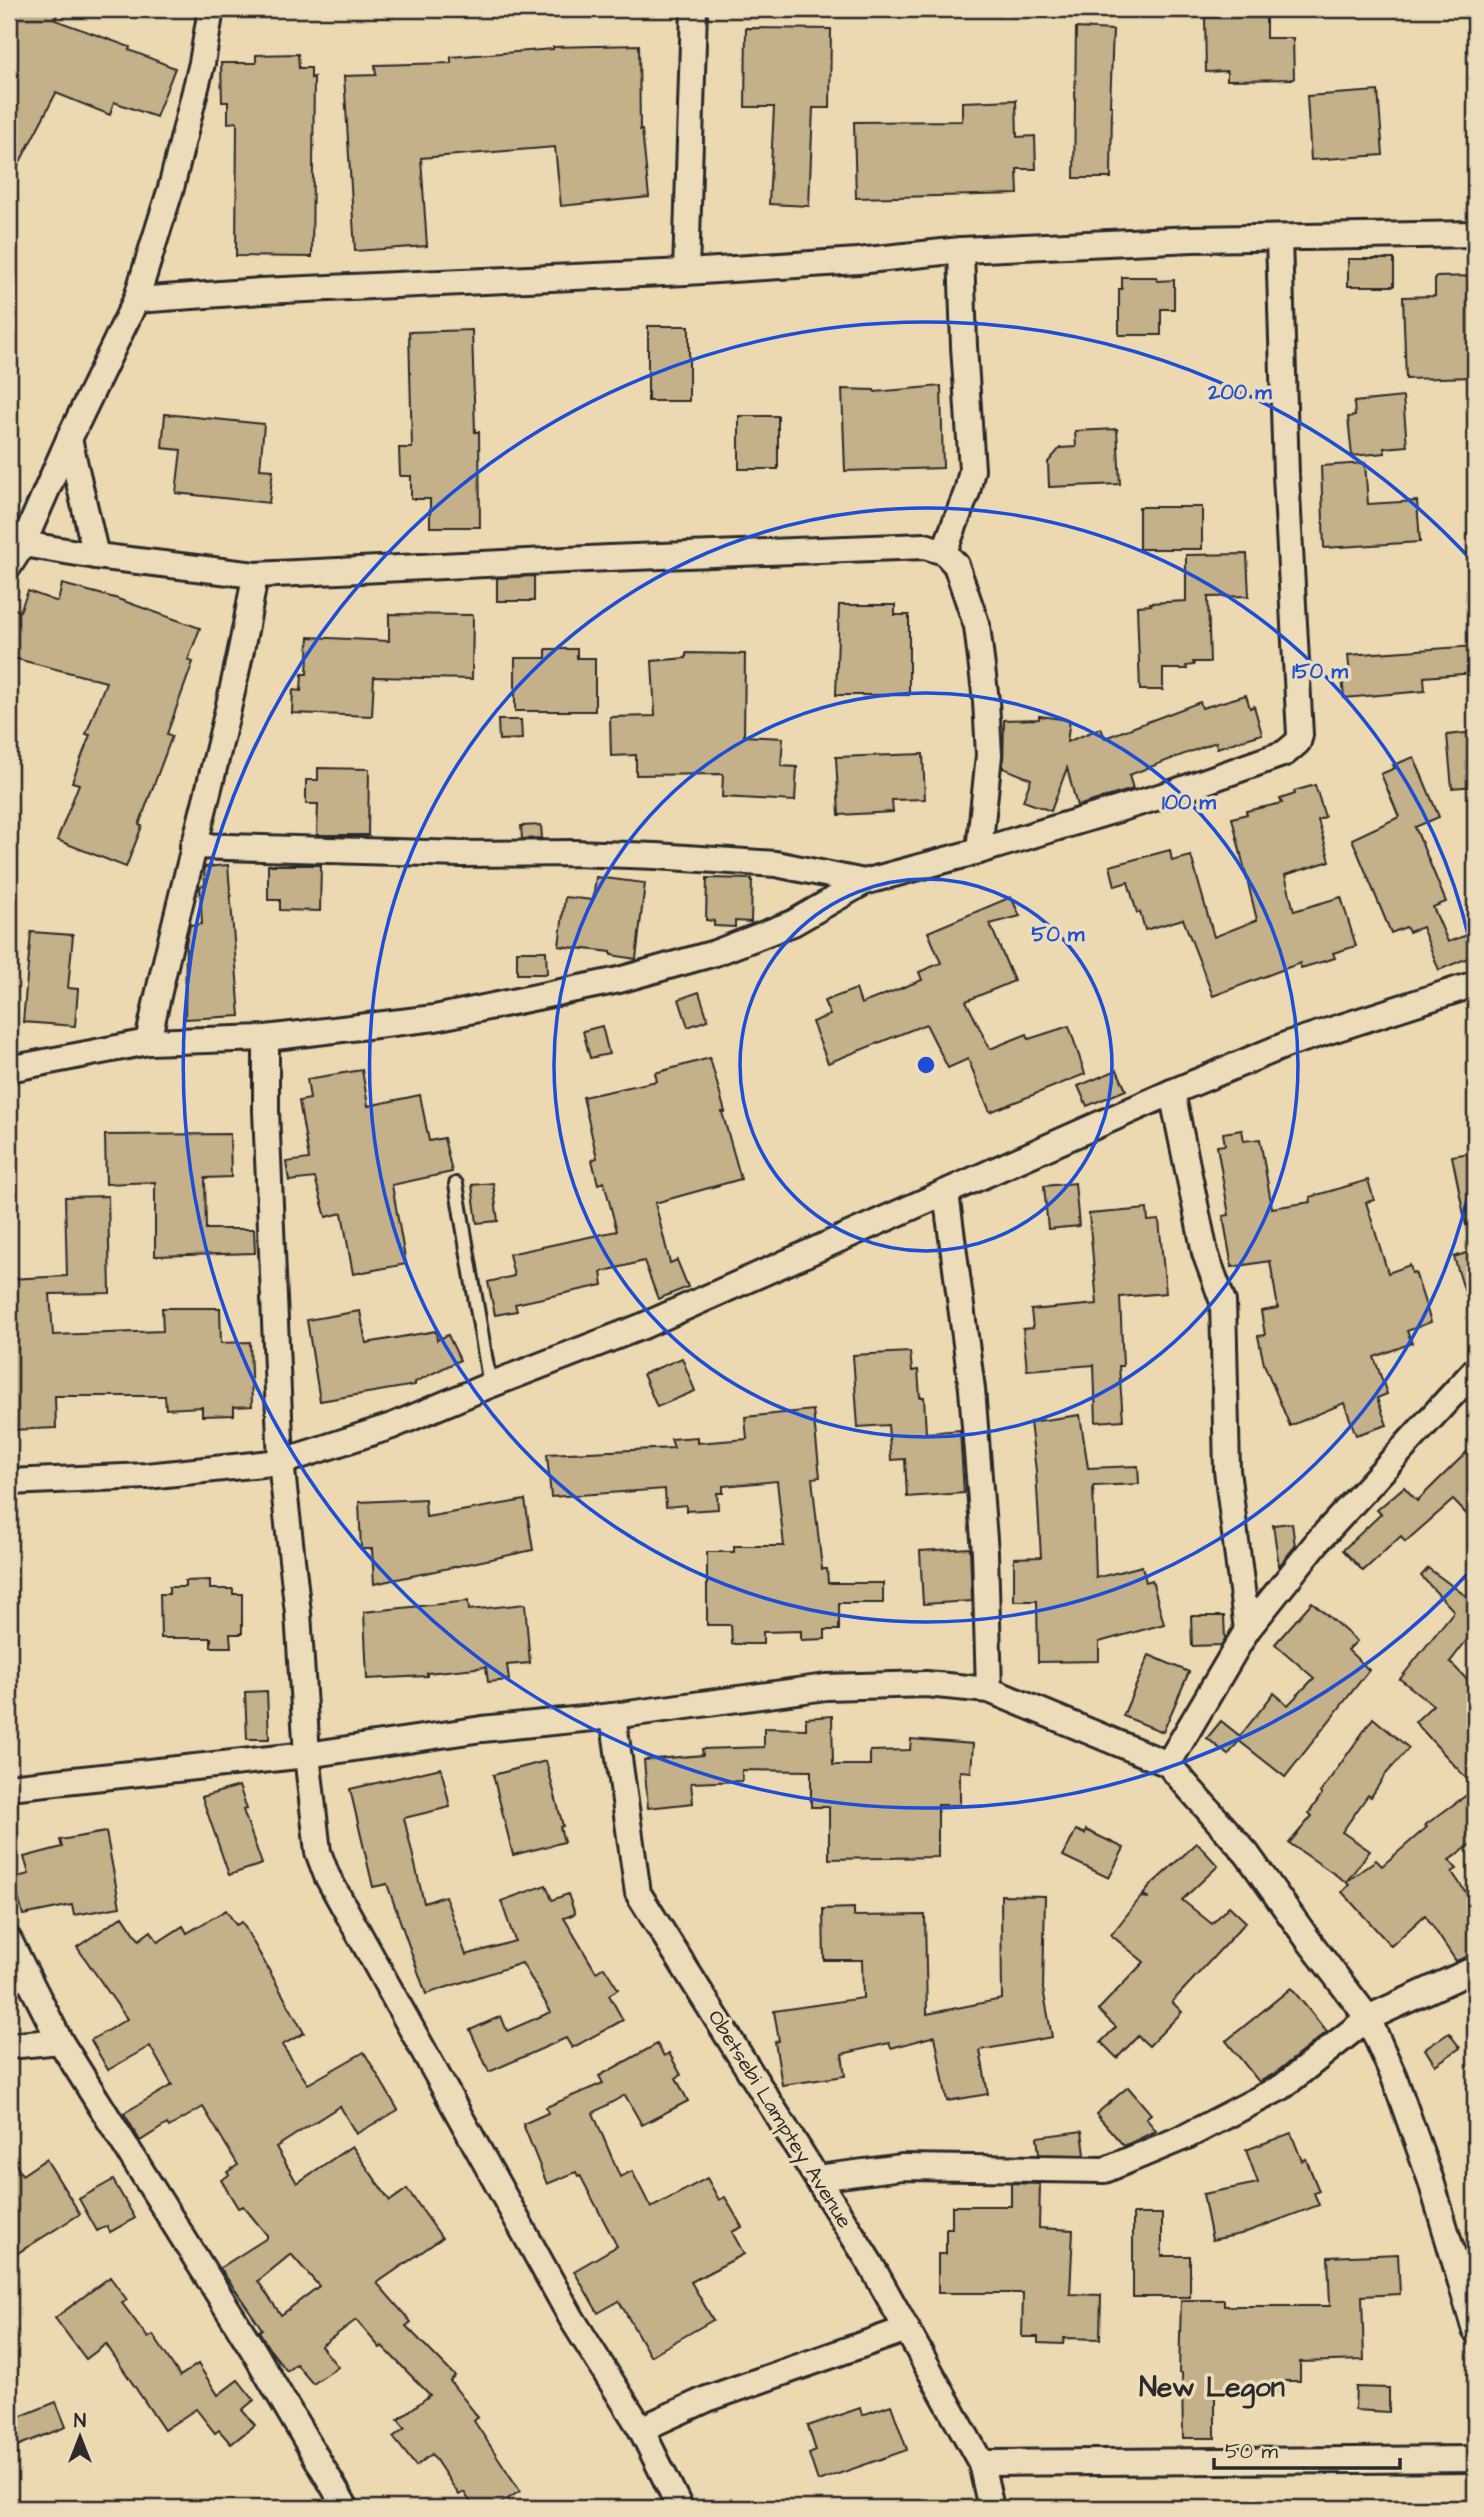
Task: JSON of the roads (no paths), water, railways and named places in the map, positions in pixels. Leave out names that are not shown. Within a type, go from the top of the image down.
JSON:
[{"type":"street","points":[[9,566],[23,544],[69,439],[136,300],[171,188],[211,9]]},
{"type":"street","points":[[686,272],[694,9]]},
{"type":"street","points":[[136,300],[262,291],[686,272],[858,261],[961,250],[1194,239],[1475,234]]},
{"type":"street","points":[[9,1069],[148,1042],[266,1038],[435,1017],[619,980],[715,953],[793,923],[864,881],[979,851],[1226,776],[1285,753],[1298,742],[1300,735],[1286,475],[1279,238]]},
{"type":"street","points":[[944,552],[967,492],[972,470],[961,250]]},
{"type":"street","points":[[69,439],[96,556]]},
{"type":"street","points":[[23,544],[96,556],[255,575],[926,546],[944,552],[956,565],[977,625],[989,755],[979,851]]},
{"type":"street","points":[[148,1042],[165,957],[232,693],[255,575]]},
{"type":"street","points":[[193,846],[461,854],[574,853],[656,856],[776,864],[864,881]]},
{"type":"street","points":[[9,1482],[147,1476],[281,1462],[393,1426],[643,1326],[1172,1092],[1288,1044],[1475,984]]},
{"type":"street","points":[[266,1038],[266,1111],[281,1462],[298,1612],[307,1755],[318,1852],[327,1876],[572,2319],[641,2429],[680,2508]]},
{"type":"street","points":[[1172,1092],[1205,1252],[1223,1302],[1227,1470],[1247,1630]]},
{"type":"street","points":[[946,1193],[973,1403],[985,1552],[989,1690]]},
{"type":"street","points":[[1167,1764],[1247,1630],[1318,1541],[1475,1370]]},
{"type":"street","points":[[9,1787],[307,1755],[482,1729],[613,1716],[826,1687],[926,1684],[989,1690],[1167,1764],[1247,1854],[1368,2018],[1394,2077],[1431,2181],[1475,2330]]},
{"type":"street","name":"Obetsebi Lamptey Avenue","points":[[613,1716],[638,1893],[818,2178],[907,2329],[981,2463],[991,2508]]},
{"type":"street","points":[[9,1940],[60,2042],[252,2348],[346,2508]]},
{"type":"street","points":[[818,2178],[902,2167],[1105,2170],[1187,2136],[1282,2087],[1368,2018],[1475,1969]]},
{"type":"street","points":[[9,2046],[60,2042]]},
{"type":"street","points":[[641,2429],[707,2399],[907,2329]]},
{"type":"street","points":[[981,2463],[1475,2459]]},
{"type":"lane","points":[[456,1184],[491,1385]]},
{"type":"district","name":"New Legon","points":[[1212,2387]]}]
